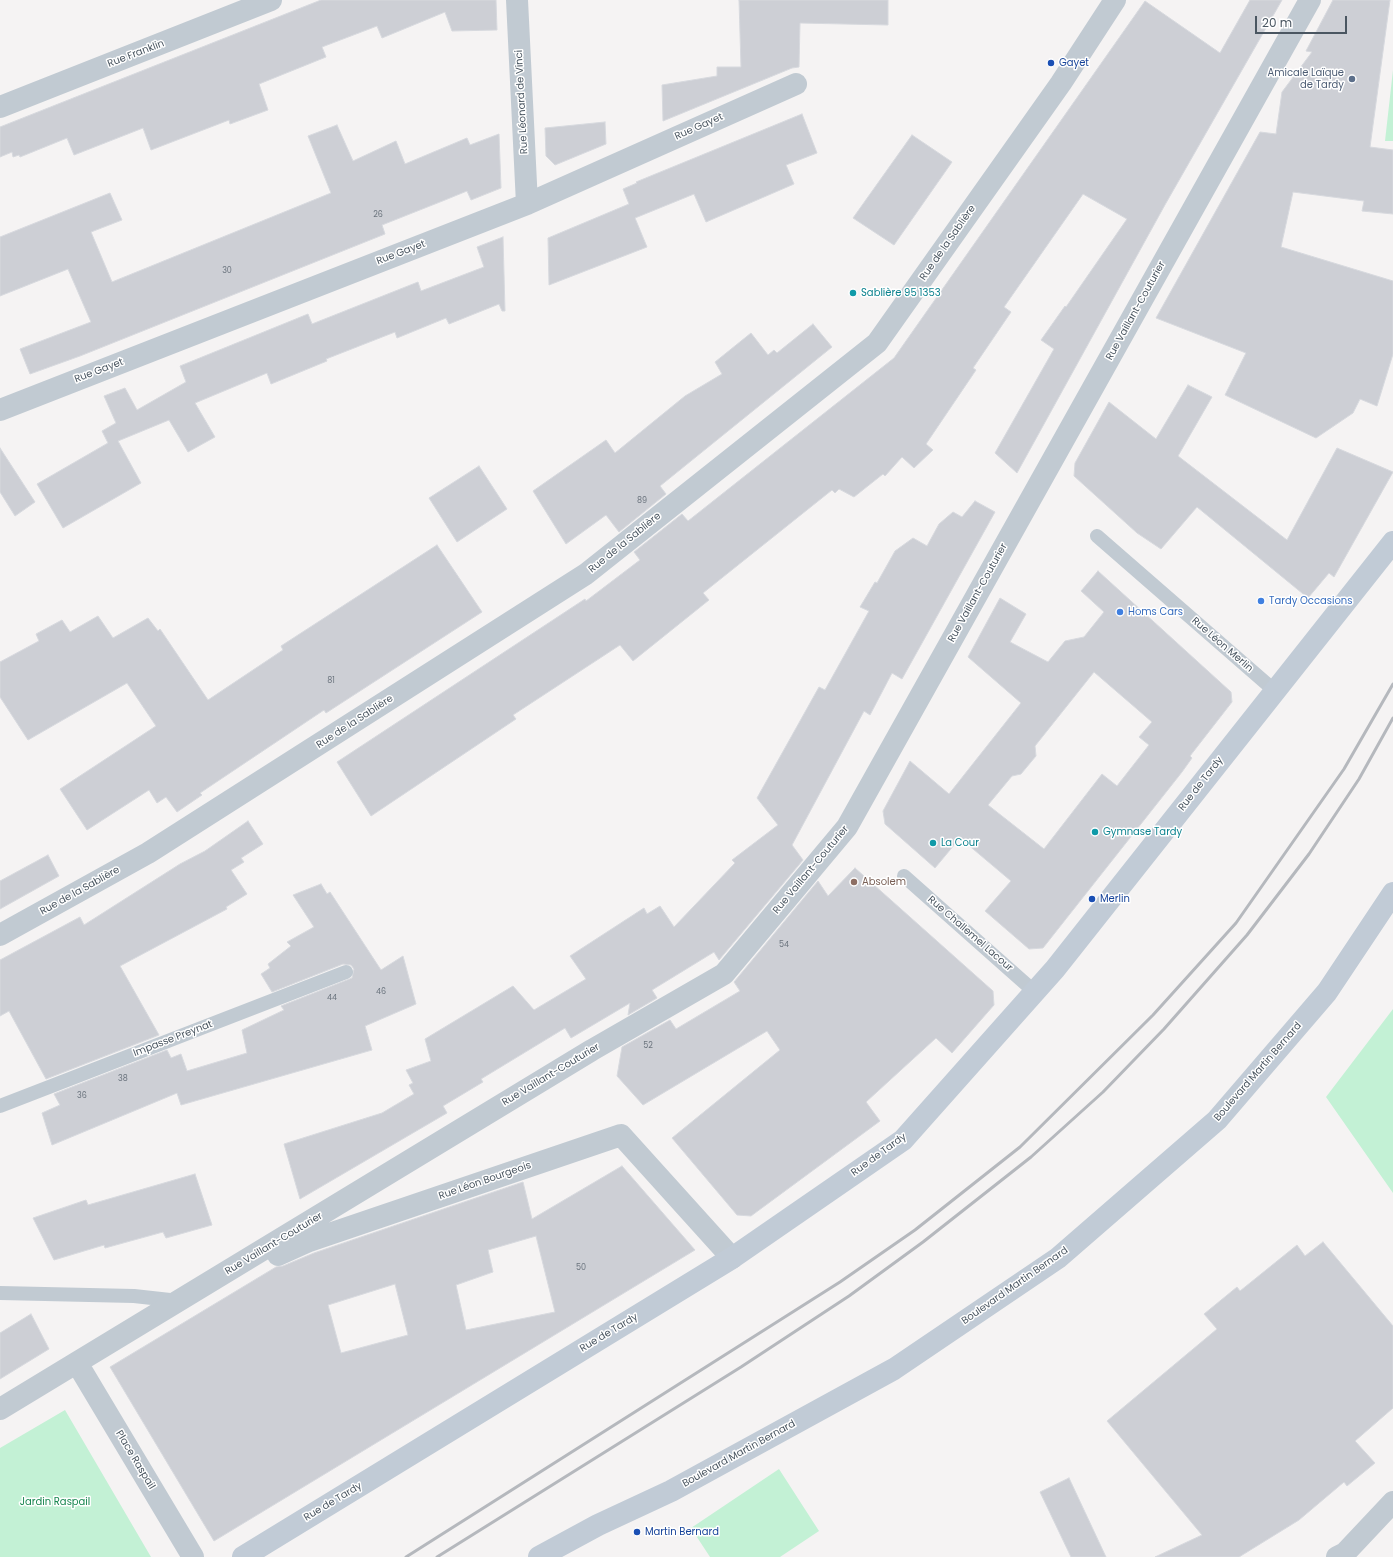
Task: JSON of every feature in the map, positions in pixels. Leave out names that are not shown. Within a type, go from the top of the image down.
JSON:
[{"type":"main road","name":"Rue de Tardy","points":[[243,1557],[732,1258],[903,1140],[1036,992],[1393,542]]},
{"type":"main road","name":"Boulevard Martin Bernard","points":[[539,1557],[598,1525],[671,1491],[894,1369],[1058,1258],[1217,1120],[1327,992],[1393,893]]},
{"type":"street","name":"Rue Franklin","points":[[0,107],[271,0]]},
{"type":"street","name":"Rue Léonard de Vinci","points":[[517,0],[527,204]]},
{"type":"street","name":"Rue de la Sablière","points":[[0,935],[148,854],[586,574],[877,343],[1061,83],[1115,0]]},
{"type":"street","name":"Rue Vaillant-Couturier","points":[[0,1409],[578,1058],[724,974],[847,827],[1310,0]]},
{"type":"street","name":"Rue Gayet","points":[[0,410],[527,204],[796,84]]},
{"type":"street","name":"Rue Léon Bourgeois","points":[[188,1296],[310,1241],[621,1135],[732,1258]]},
{"type":"street","name":"Place Raspail","points":[[77,1363],[193,1557]]},
{"type":"street","points":[[1338,1557],[1345,1553],[1393,1502]]},
{"type":"lane","name":"Rue Léon Merlin","points":[[1097,536],[1275,690]]},
{"type":"lane","name":"Rue Challemel Lacour","points":[[904,876],[1036,992]]},
{"type":"lane","name":"Impasse Preynat","points":[[0,1106],[346,972]]},
{"type":"lane","points":[[0,1293],[188,1296]]},
{"type":"green space","points":[[1393,70],[1393,141],[1385,141]]},
{"type":"green space","points":[[1393,1009],[1393,1193],[1326,1097]]},
{"type":"green space","name":"Jardin Raspail","points":[[65,1410],[151,1557],[0,1557],[0,1448]]},
{"type":"green space","points":[[779,1469],[819,1531],[780,1557],[710,1557],[691,1528]]},
{"type":"building","points":[[321,0],[496,0],[497,30],[452,31],[445,12],[382,38],[377,26],[322,47],[326,57],[259,84],[268,110],[230,124],[229,120],[151,150],[143,128],[74,155],[67,138],[20,157],[19,155],[13,157],[12,152],[0,157],[0,127]]},
{"type":"building","points":[[739,0],[888,0],[888,25],[800,23],[799,67],[792,68],[663,121],[662,85],[717,76],[717,67],[741,67]]},
{"type":"building","points":[[1250,0],[1282,0],[1166,203],[1017,473],[995,453],[1054,349],[1041,340],[1065,306],[1066,307],[1127,219],[1083,194],[1004,307],[1011,312],[973,368],[976,370],[926,444],[933,450],[914,468],[902,457],[885,476],[883,474],[854,497],[839,489],[835,493],[832,490],[703,593],[709,600],[633,661],[620,645],[513,715],[516,719],[371,816],[337,762],[585,599],[586,601],[640,560],[634,552],[682,514],[688,521],[894,358],[1145,1],[1220,53]]},
{"type":"building","points":[[1333,0],[1390,0],[1370,147],[1393,150],[1393,214],[1362,211],[1364,201],[1293,192],[1281,247],[1393,281],[1393,354],[1377,406],[1360,399],[1353,413],[1316,438],[1225,395],[1246,353],[1156,318],[1260,132],[1276,134],[1282,92],[1312,52],[1306,51]]},
{"type":"building","points":[[802,114],[817,153],[786,165],[794,184],[706,222],[694,194],[635,218],[647,247],[549,285],[548,238],[629,204],[623,189],[637,183],[636,182]]},
{"type":"building","points":[[605,122],[606,144],[555,165],[546,156],[545,128]]},
{"type":"building","points":[[337,125],[353,161],[396,141],[405,164],[467,138],[470,145],[499,134],[501,188],[471,200],[467,191],[382,225],[385,234],[80,356],[30,374],[20,349],[91,322],[68,269],[0,296],[0,237],[110,193],[122,220],[91,232],[112,282],[331,193],[308,136]]},
{"type":"building","points":[[912,135],[952,162],[894,245],[853,218]]},
{"type":"building","points":[[503,237],[505,311],[502,311],[499,304],[449,324],[446,318],[397,338],[395,332],[326,359],[327,361],[271,384],[267,373],[195,403],[215,437],[188,452],[169,420],[118,441],[141,483],[63,528],[37,484],[108,443],[102,431],[116,423],[104,396],[125,388],[137,410],[186,382],[180,366],[308,314],[312,324],[418,282],[421,291],[484,267],[477,247]]},
{"type":"building","points":[[813,324],[832,347],[660,486],[666,494],[619,532],[606,515],[566,544],[533,491],[606,440],[615,453],[685,396],[722,374],[715,362],[751,333],[768,355],[774,350],[777,353]]},
{"type":"building","points":[[1188,385],[1212,397],[1178,456],[1287,540],[1337,448],[1393,472],[1334,577],[1329,573],[1308,598],[1197,507],[1161,549],[1137,533],[1074,476],[1075,463],[1109,402],[1156,439]]},
{"type":"building","points":[[0,448],[35,502],[15,516],[0,492]]},
{"type":"building","points":[[479,466],[507,509],[457,542],[429,498]]},
{"type":"building","points":[[975,501],[995,512],[902,679],[892,673],[870,715],[864,711],[792,845],[803,860],[719,960],[714,952],[652,990],[657,998],[628,1015],[630,1003],[571,1038],[565,1028],[481,1079],[483,1082],[443,1106],[447,1113],[300,1199],[284,1144],[382,1113],[414,1094],[409,1085],[413,1083],[406,1070],[431,1061],[425,1039],[513,986],[534,1010],[586,979],[570,956],[644,908],[647,914],[660,906],[674,927],[735,863],[732,860],[778,825],[757,798],[819,687],[825,690],[869,611],[860,607],[875,582],[877,583],[895,551],[913,538],[927,546],[939,524],[953,512],[962,517]]},
{"type":"building","points":[[437,545],[482,612],[326,713],[324,710],[200,793],[202,795],[177,812],[166,797],[157,803],[149,790],[87,830],[60,789],[156,726],[127,683],[28,740],[0,697],[0,662],[39,641],[36,634],[62,620],[70,632],[98,616],[113,638],[148,618],[158,631],[160,629],[208,700],[283,650],[281,646]]},
{"type":"building","points":[[1098,571],[1231,692],[1232,702],[1190,756],[1192,758],[1182,772],[1043,948],[1029,949],[985,911],[1011,881],[960,838],[935,868],[885,824],[883,811],[910,761],[949,794],[1021,703],[968,657],[1000,598],[1026,614],[1010,642],[1048,662],[1065,641],[1084,637],[1104,612],[1081,591]],"holes":[[[1094,672],[1152,722],[1139,737],[1149,745],[1117,786],[1102,774],[1044,849],[988,805],[1012,776],[1021,774],[1036,756],[1035,746]]]},
{"type":"building","points":[[248,821],[263,844],[241,858],[244,862],[231,870],[247,894],[226,907],[227,909],[120,966],[159,1035],[46,1079],[9,1011],[0,1016],[0,960],[80,917],[84,925],[180,864],[205,851]]},
{"type":"building","points":[[48,855],[59,876],[0,909],[0,881]]},
{"type":"building","points":[[855,868],[993,991],[994,1005],[952,1053],[936,1038],[866,1102],[880,1121],[751,1216],[737,1215],[672,1138],[780,1050],[767,1031],[643,1105],[617,1076],[622,1047],[670,1020],[676,1029],[740,991],[734,982],[818,881],[828,896]]},
{"type":"building","points":[[321,884],[327,894],[330,892],[381,970],[403,956],[416,1004],[365,1026],[372,1050],[181,1105],[177,1093],[52,1145],[42,1113],[60,1105],[54,1094],[167,1050],[171,1058],[181,1054],[187,1071],[247,1053],[242,1030],[284,1010],[281,1006],[352,978],[354,969],[351,965],[343,964],[272,992],[261,974],[270,968],[268,964],[291,946],[287,942],[314,927],[293,895]]},
{"type":"building","points":[[622,1166],[695,1250],[214,1541],[110,1367],[276,1267],[283,1266],[314,1253],[523,1182],[532,1219]],"holes":[[[536,1236],[555,1312],[466,1330],[456,1285],[493,1272],[488,1250]],[[395,1284],[408,1335],[341,1353],[328,1305]]]},
{"type":"building","points":[[195,1174],[212,1225],[166,1238],[163,1232],[105,1248],[104,1245],[54,1260],[33,1218],[86,1200],[88,1205]]},
{"type":"building","points":[[1323,1242],[1393,1326],[1393,1408],[1355,1441],[1375,1463],[1347,1486],[1344,1482],[1299,1520],[1239,1557],[1155,1557],[1202,1535],[1107,1421],[1217,1329],[1204,1314],[1237,1287],[1240,1291],[1297,1245],[1305,1256]]},
{"type":"building","points":[[31,1314],[49,1349],[0,1379],[0,1333]]},
{"type":"building","points":[[1069,1478],[1106,1557],[1071,1557],[1040,1492]]},
{"type":"railway","points":[[406,1557],[840,1282],[915,1230],[1020,1147],[1153,1015],[1236,923],[1344,769],[1393,684]]},
{"type":"railway","points":[[437,1557],[741,1367],[849,1296],[923,1242],[1031,1157],[1103,1092],[1164,1029],[1247,935],[1309,854],[1359,779],[1393,718]]},
{"type":"place","name":"Gayet","points":[[1051,63]]},
{"type":"place","name":"Amicale Laïque de Tardy","points":[[1352,79]]},
{"type":"place","name":"Sablière 95 1353","points":[[853,293]]},
{"type":"place","name":"Tardy Occasions","points":[[1261,601]]},
{"type":"place","name":"Homs Cars","points":[[1120,612]]},
{"type":"place","name":"Gymnase Tardy","points":[[1095,832]]},
{"type":"place","name":"La Cour","points":[[933,843]]},
{"type":"place","name":"Absolem","points":[[854,882]]},
{"type":"place","name":"Merlin","points":[[1092,899]]},
{"type":"place","name":"Martin Bernard","points":[[637,1532]]}]
